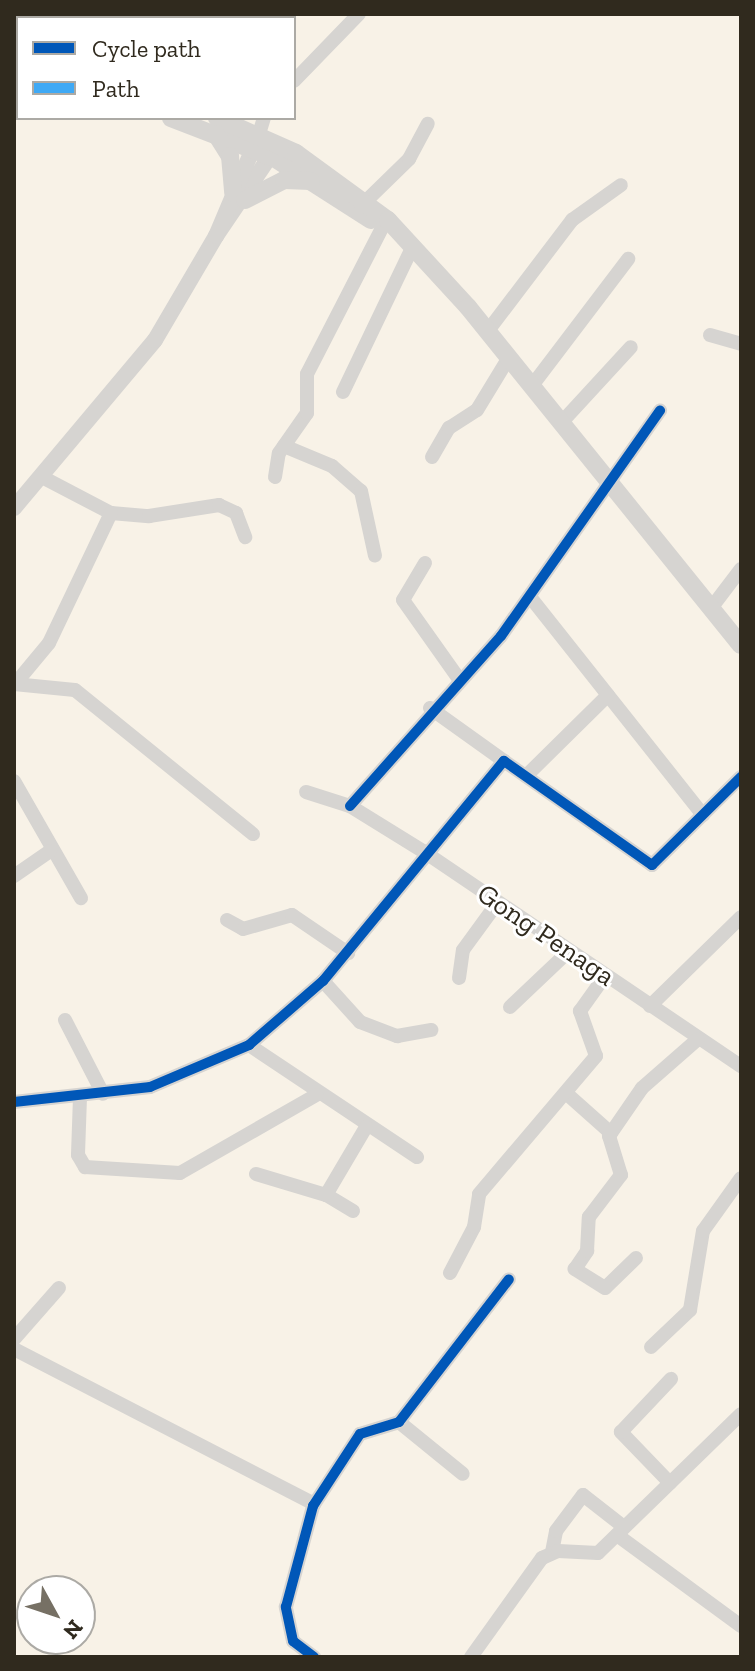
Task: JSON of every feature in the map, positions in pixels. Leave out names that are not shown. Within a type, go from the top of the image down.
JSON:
[{"type":"main road","points":[[182,120],[259,134],[314,181],[389,230],[426,261],[741,645]]},
{"type":"main road","points":[[216,126],[230,156],[239,196],[284,180],[314,181]]},
{"type":"main road","points":[[275,150],[365,202],[389,230]]},
{"type":"street","points":[[296,79],[359,14]]},
{"type":"street","points":[[365,202],[409,159],[428,124]]},
{"type":"street","points":[[239,196],[259,134]]},
{"type":"street","points":[[14,508],[137,366],[239,196],[275,150]]},
{"type":"street","points":[[487,332],[572,220],[621,185]]},
{"type":"street","points":[[275,477],[284,446],[307,413],[307,374],[389,230]]},
{"type":"street","points":[[343,392],[412,248]]},
{"type":"street","points":[[531,387],[628,259]]},
{"type":"street","points":[[710,335],[741,344]]},
{"type":"street","points":[[561,423],[631,347]]},
{"type":"street","points":[[432,457],[449,428],[477,410],[508,359]]},
{"type":"street","points":[[350,806],[430,708],[531,598],[612,485],[660,411]]},
{"type":"street","points":[[284,446],[332,466],[361,491],[375,556]]},
{"type":"street","points":[[42,477],[111,513],[149,516],[219,505],[236,513],[245,537]]},
{"type":"street","points":[[14,684],[49,643],[111,513]]},
{"type":"street","points":[[425,563],[403,600],[459,679]]},
{"type":"street","points":[[712,607],[741,569]]},
{"type":"street","points":[[531,598],[703,815]]},
{"type":"street","points":[[14,684],[75,690],[253,834]]},
{"type":"street","points":[[526,776],[608,695]]},
{"type":"street","points":[[430,708],[652,865],[741,777]]},
{"type":"street","points":[[14,1102],[103,1094],[183,1076],[249,1045],[323,981],[348,953],[423,851],[504,761]]},
{"type":"street","points":[[14,781],[36,808],[50,851],[81,898]]},
{"type":"street","name":"Gong Penaga","points":[[306,792],[350,806],[423,851],[741,1066]]},
{"type":"street","points":[[14,876],[50,851]]},
{"type":"street","points":[[459,978],[463,950],[498,902]]},
{"type":"street","points":[[227,920],[243,929],[292,915],[348,953]]},
{"type":"street","points":[[650,1006],[741,917]]},
{"type":"street","points":[[510,1007],[569,951]]},
{"type":"street","points":[[450,1273],[474,1227],[479,1194],[567,1094],[596,1056],[580,1011],[605,976]]},
{"type":"street","points":[[323,981],[360,1022],[397,1036],[431,1030]]},
{"type":"street","points":[[65,1020],[103,1094]]},
{"type":"street","points":[[636,1258],[605,1288],[575,1269],[587,1251],[589,1217],[621,1175],[608,1147],[611,1133],[642,1088],[698,1039]]},
{"type":"street","points":[[249,1045],[316,1095],[417,1157]]},
{"type":"street","points":[[567,1094],[611,1133]]},
{"type":"street","points":[[80,1097],[78,1155],[85,1167],[180,1173],[316,1095]]},
{"type":"street","points":[[326,1195],[366,1127]]},
{"type":"street","points":[[256,1174],[326,1195],[353,1211]]},
{"type":"street","points":[[651,1347],[690,1310],[703,1231],[741,1178]]},
{"type":"street","points":[[314,1657],[293,1641],[286,1607],[314,1504],[364,1430],[399,1422],[509,1279]]},
{"type":"street","points":[[14,1339],[59,1288]]},
{"type":"street","points":[[14,1349],[314,1504]]},
{"type":"street","points":[[670,1483],[621,1432],[671,1379]]},
{"type":"street","points":[[552,1552],[592,1556],[741,1414]]},
{"type":"street","points":[[399,1422],[463,1474]]},
{"type":"street","points":[[471,1657],[552,1552],[556,1531],[583,1495],[621,1531],[741,1626]]},
{"type":"cycle path","points":[[350,806],[501,636],[660,411]]},
{"type":"cycle path","points":[[14,1102],[150,1087],[249,1045],[323,981],[504,761],[652,865],[741,777]]},
{"type":"cycle path","points":[[314,1657],[293,1641],[286,1607],[313,1506],[360,1434],[399,1422],[509,1279]]}]
